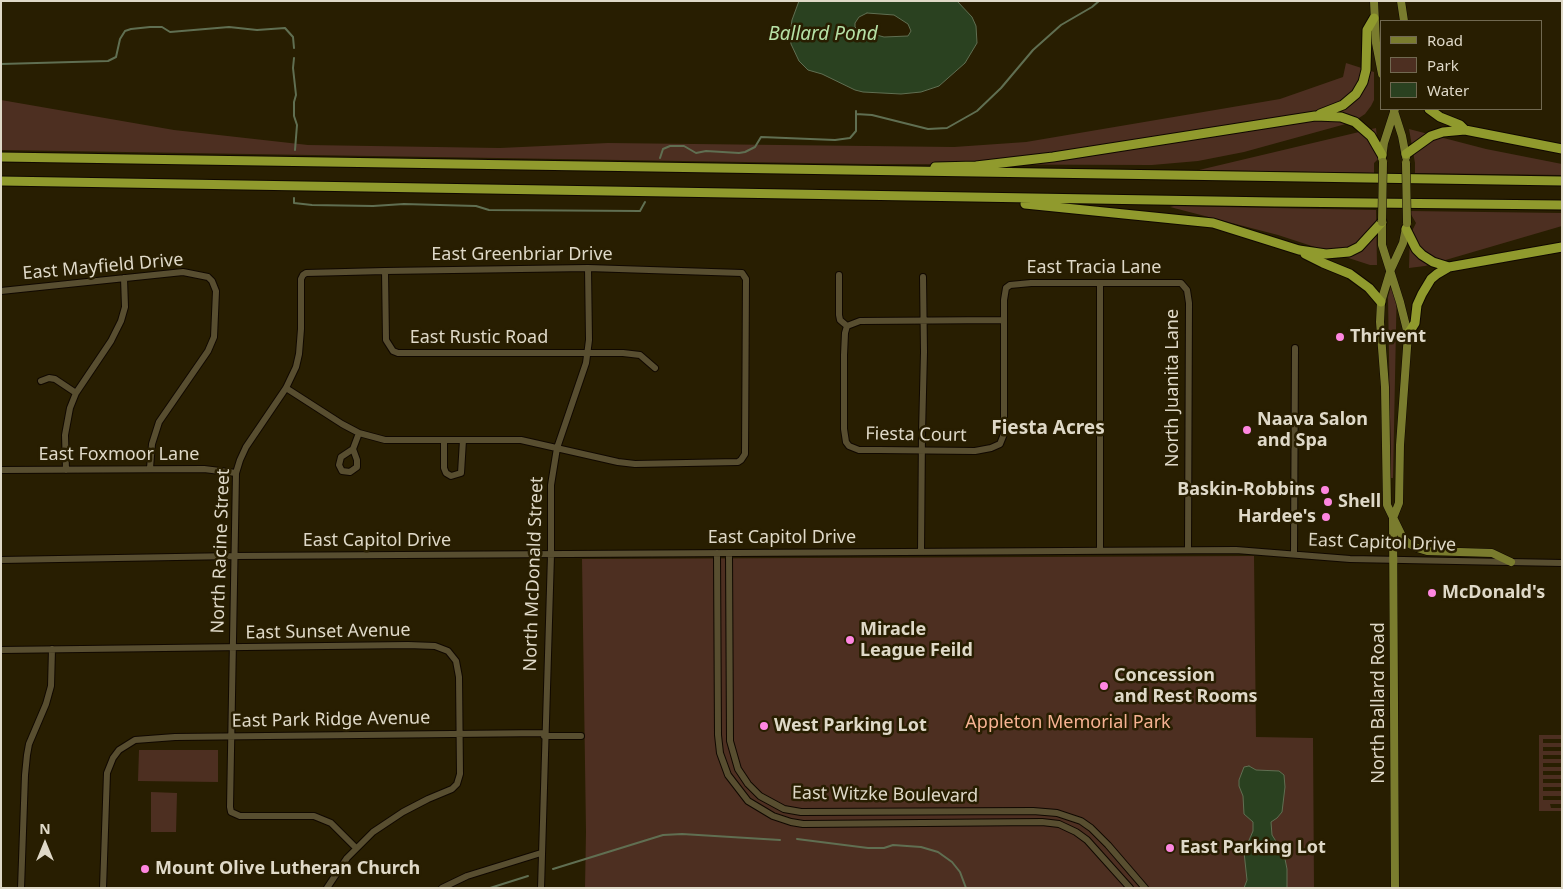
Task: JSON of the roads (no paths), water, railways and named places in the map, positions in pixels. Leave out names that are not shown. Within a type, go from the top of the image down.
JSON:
[{"type":"highway","points":[[898,172],[918,167],[976,166],[1054,157],[1315,116],[1343,105],[1360,88],[1366,70],[1367,30],[1374,18]]},
{"type":"highway","points":[[1430,110],[1440,117],[1460,125],[1465,130]]},
{"type":"highway","points":[[1315,116],[1341,118],[1355,122],[1371,136],[1382,159]]},
{"type":"highway","points":[[1406,158],[1431,136],[1443,132],[1465,130],[1562,149]]},
{"type":"highway","points":[[1,157],[1562,181]]},
{"type":"highway","points":[[1,181],[1562,205]]},
{"type":"highway","points":[[975,197],[1007,203],[1212,223],[1299,250],[1326,254],[1348,252],[1364,242],[1382,222]]},
{"type":"highway","points":[[1406,226],[1419,252],[1433,262],[1449,267]]},
{"type":"highway","points":[[1408,334],[1415,323],[1417,305],[1431,279],[1449,267],[1562,247]]},
{"type":"highway","points":[[1299,250],[1323,263],[1350,274],[1365,285],[1381,302]]},
{"type":"main road","points":[[1374,1],[1376,43],[1380,64]]},
{"type":"main road","points":[[1401,1],[1404,20]]},
{"type":"main road","name":"North Ballard Road","points":[[1393,518],[1387,505],[1386,387],[1380,335],[1381,302],[1391,269],[1403,243],[1406,226],[1406,158],[1395,110]]},
{"type":"main road","name":"North Ballard Road","points":[[1395,110],[1384,143],[1382,159],[1382,245],[1391,269],[1408,334],[1400,445],[1399,503],[1393,518],[1395,888]]},
{"type":"main road","points":[[1393,518],[1403,538],[1417,548],[1427,551],[1492,553],[1511,562]]},
{"type":"street","name":"East Greenbriar Drive","points":[[303,274],[588,268],[742,273],[746,279],[746,288],[745,454],[741,460],[732,463],[635,464],[557,448]]},
{"type":"street","name":"North McDonald Street","points":[[540,888],[551,555],[551,485],[557,448],[582,378],[588,353],[590,313],[588,268]]},
{"type":"street","name":"East Rustic Road","points":[[385,271],[386,340],[393,350],[398,353],[623,353],[640,355],[655,368]]},
{"type":"street","name":"East Mayfield Drive","points":[[1,291],[183,272],[208,276],[215,286],[214,336],[208,351],[159,422],[152,444],[150,468]]},
{"type":"street","name":"North Racine Street","points":[[303,274],[301,279],[299,354],[292,378],[246,448],[236,473],[230,807],[231,812],[235,814],[250,816],[314,816],[331,823],[356,848]]},
{"type":"street","points":[[839,275],[839,314],[840,320],[847,326],[860,321],[1004,320]]},
{"type":"street","points":[[66,470],[66,425],[70,408],[76,393],[111,341],[121,321],[125,307],[124,278]]},
{"type":"street","points":[[921,552],[923,278]]},
{"type":"street","name":"East Tracia Lane","points":[[1004,320],[1004,292],[1010,285],[1032,283],[1176,283],[1184,286]]},
{"type":"street","points":[[1100,283],[1100,551]]},
{"type":"street","name":"North Juanita Lane","points":[[1184,286],[1189,302],[1188,550]]},
{"type":"street","name":"Fiesta Court","points":[[847,326],[844,356],[846,442],[849,446],[859,450],[984,450],[1000,444],[1004,434],[1004,320]]},
{"type":"street","points":[[1294,554],[1295,348]]},
{"type":"street","points":[[41,380],[55,379],[76,393]]},
{"type":"street","points":[[286,388],[342,424],[360,433],[386,440],[512,440],[557,448]]},
{"type":"street","points":[[353,449],[360,433]]},
{"type":"street","points":[[444,440],[444,468],[446,473],[451,476],[461,473],[463,440]]},
{"type":"street","name":"East Foxmoor Lane","points":[[1,470],[150,468],[204,469],[236,473]]},
{"type":"street","name":"East Capitol Drive","points":[[1,560],[234,556],[1236,550],[1350,559],[1562,563]]},
{"type":"street","name":"East Witzke Boulevard","points":[[716,553],[718,735],[720,753],[728,775],[748,801],[773,816],[803,824],[1042,822],[1059,824],[1087,840],[1130,888]]},
{"type":"street","name":"East Witzke Boulevard","points":[[729,553],[730,742],[738,769],[748,784],[760,796],[784,809],[801,812],[1033,811],[1057,813],[1081,821],[1091,828],[1145,888]]},
{"type":"street","name":"East Sunset Avenue","points":[[1,650],[408,645],[440,647],[453,656],[458,667],[460,774],[457,784],[452,789],[403,812],[373,832],[356,848]]},
{"type":"street","points":[[22,888],[27,755],[29,744],[46,704],[51,686],[52,649]]},
{"type":"street","name":"East Park Ridge Avenue","points":[[103,888],[105,782],[109,765],[120,749],[135,740],[145,738],[232,736],[544,734],[581,736]]},
{"type":"street","points":[[327,888],[356,848]]},
{"type":"street","points":[[442,888],[467,876],[541,853]]},
{"type":"water","name":"Ballard Pond","points":[[799,1],[957,1],[972,17],[976,26],[977,43],[965,63],[939,86],[921,92],[901,94],[863,92],[808,70],[799,61],[791,44],[792,20]],"holes":[[[867,13],[894,15],[908,24],[911,31],[908,36],[884,37],[858,30],[855,27],[859,17]]]},
{"type":"water","points":[[1249,766],[1256,770],[1279,771],[1284,775],[1285,787],[1282,812],[1271,822],[1272,835],[1284,854],[1287,869],[1287,888],[1244,888],[1247,880],[1244,852],[1253,831],[1253,822],[1244,814],[1243,796],[1239,780],[1244,767]]},
{"type":"waterway","points":[[856,114],[872,115],[928,129],[947,128],[977,111],[1001,88],[1033,50],[1061,25],[1099,1]]},
{"type":"waterway","points":[[1,64],[108,61],[116,57],[120,39],[125,31],[150,27],[162,27],[170,32],[229,27],[257,30],[285,28],[293,37],[294,48]]},
{"type":"waterway","points":[[294,58],[293,68],[296,95],[294,116],[297,125],[295,150]]},
{"type":"waterway","points":[[660,158],[663,149],[670,146],[684,146],[696,153],[706,151],[739,153],[755,147],[761,137],[835,140],[850,138],[856,131],[856,111]]},
{"type":"waterway","points":[[294,198],[294,203],[312,205],[373,206],[404,204],[476,206],[489,210],[640,211],[645,202]]},
{"type":"waterway","points":[[553,869],[663,835],[682,834],[780,840]]},
{"type":"waterway","points":[[797,839],[868,848],[884,848],[893,845],[921,847],[938,852],[952,862],[960,872],[966,888]]},
{"type":"waterway","points":[[490,888],[528,876]]},
{"type":"place","name":"Thrivent","points":[[1340,337]]},
{"type":"place","name":"Naava Salon and Spa","points":[[1247,430]]},
{"type":"place","name":"Baskin-Robbins","points":[[1325,490]]},
{"type":"place","name":"Shell","points":[[1328,502]]},
{"type":"place","name":"Hardee's","points":[[1326,517]]},
{"type":"place","name":"McDonald's","points":[[1432,593]]},
{"type":"place","name":"Miracle League Feild","points":[[850,640]]},
{"type":"place","name":"Concession and Rest Rooms","points":[[1104,686]]},
{"type":"place","name":"West Parking Lot","points":[[764,726]]},
{"type":"place","name":"East Parking Lot","points":[[1170,848]]},
{"type":"place","name":"Mount Olive Lutheran Church","points":[[145,869]]},
{"type":"district","name":"Fiesta Acres","points":[[1048,429]]},
{"type":"park label","name":"Appleton Memorial Park","points":[[1068,723]]}]
